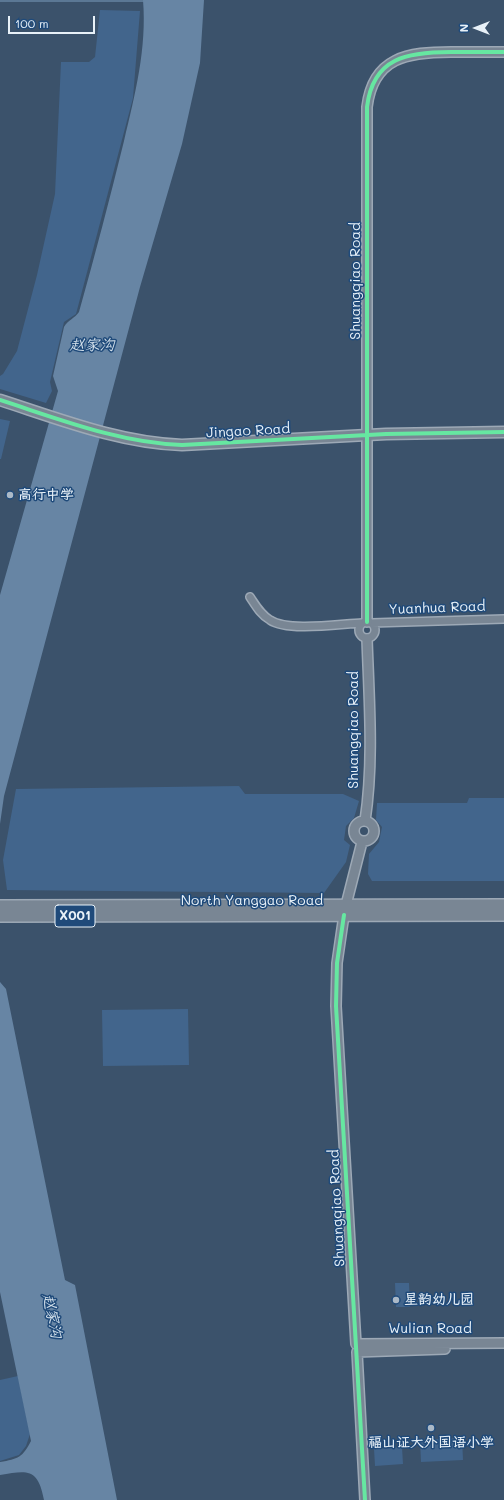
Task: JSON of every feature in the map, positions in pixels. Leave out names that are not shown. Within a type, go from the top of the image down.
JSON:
[{"type":"highway","name":"North Yanggao Road","points":[[0,916],[149,911],[345,910],[504,905]]},
{"type":"highway","name":"North Yanggao Road","points":[[0,906],[149,911]]},
{"type":"highway","name":"North Yanggao Road","points":[[345,910],[504,915]]},
{"type":"main road","name":"Jingao Road","points":[[0,400],[126,439],[162,445],[367,436],[504,432]]},
{"type":"street","name":"Shuangqiao Road","points":[[367,623],[367,107],[369,94],[378,75],[385,67],[404,56],[428,52],[504,52]]},
{"type":"street","name":"Yuanhua Road","points":[[250,597],[263,615],[280,625],[292,626],[504,619]]},
{"type":"street","points":[[367,623],[375,627],[375,633],[372,637],[367,638],[362,637],[359,633],[359,628],[367,623]]},
{"type":"street","name":"Shuangqiao Road","points":[[365,1500],[336,1006],[337,963],[345,910],[362,842],[371,839],[374,833],[371,824],[365,821],[369,790],[370,757],[367,638]]},
{"type":"street","points":[[362,842],[354,836],[353,830],[359,822],[365,821]]},
{"type":"street","name":"Wulian Road","points":[[357,1348],[504,1343]]},
{"type":"street","name":"Wulian Road","points":[[357,1348],[504,1348]]},
{"type":"shaded area","points":[[100,10],[140,11],[133,98],[76,314],[64,322],[50,382],[52,391],[46,403],[0,389],[0,376],[3,374],[17,351],[37,275],[55,194],[61,62],[89,62],[95,57]]},
{"type":"shaded area","points":[[0,419],[10,421],[1,459],[0,459]]},
{"type":"shaded area","points":[[239,786],[245,794],[343,794],[359,801],[354,818],[346,826],[344,840],[350,845],[346,862],[324,893],[7,890],[3,860],[16,789]]},
{"type":"shaded area","points":[[469,798],[504,798],[504,881],[372,881],[368,874],[369,854],[379,842],[382,827],[376,820],[377,803],[467,803]]},
{"type":"shaded area","points":[[188,1009],[189,1065],[103,1066],[102,1010]]},
{"type":"shaded area","points":[[395,1283],[409,1283],[410,1307],[396,1307]]},
{"type":"shaded area","points":[[18,1376],[30,1434],[26,1446],[19,1455],[0,1461],[0,1380]]},
{"type":"shaded area","points":[[462,1438],[463,1460],[421,1462],[420,1440]]},
{"type":"shaded area","points":[[402,1447],[403,1464],[375,1466],[374,1449]]},
{"type":"water","name":"赵家沟","points":[[143,0],[204,0],[200,63],[182,144],[140,287],[4,796],[0,824],[0,595],[58,391],[53,376],[64,327],[79,312],[124,141],[136,89],[142,54],[144,18]]},
{"type":"water","name":"赵家沟","points":[[0,982],[6,989],[65,1280],[75,1285],[117,1500],[44,1500],[39,1482],[30,1474],[18,1472],[0,1475],[0,1462],[11,1460],[22,1454],[31,1441],[0,1292]]},
{"type":"waterway","points":[[0,1],[144,1]]},
{"type":"cycle path","points":[[367,622],[367,107],[371,90],[377,77],[385,68],[395,61],[407,56],[435,52],[504,52]]},
{"type":"cycle path","points":[[0,400],[113,435],[136,440],[182,445],[386,434],[504,432]]},
{"type":"cycle path","points":[[344,915],[337,963],[336,1006],[365,1500]]},
{"type":"place","name":"高行中学","points":[[10,495]]},
{"type":"place","name":"星韵幼儿园","points":[[396,1300]]},
{"type":"place","name":"福山证大外国语小学","points":[[431,1428]]}]
